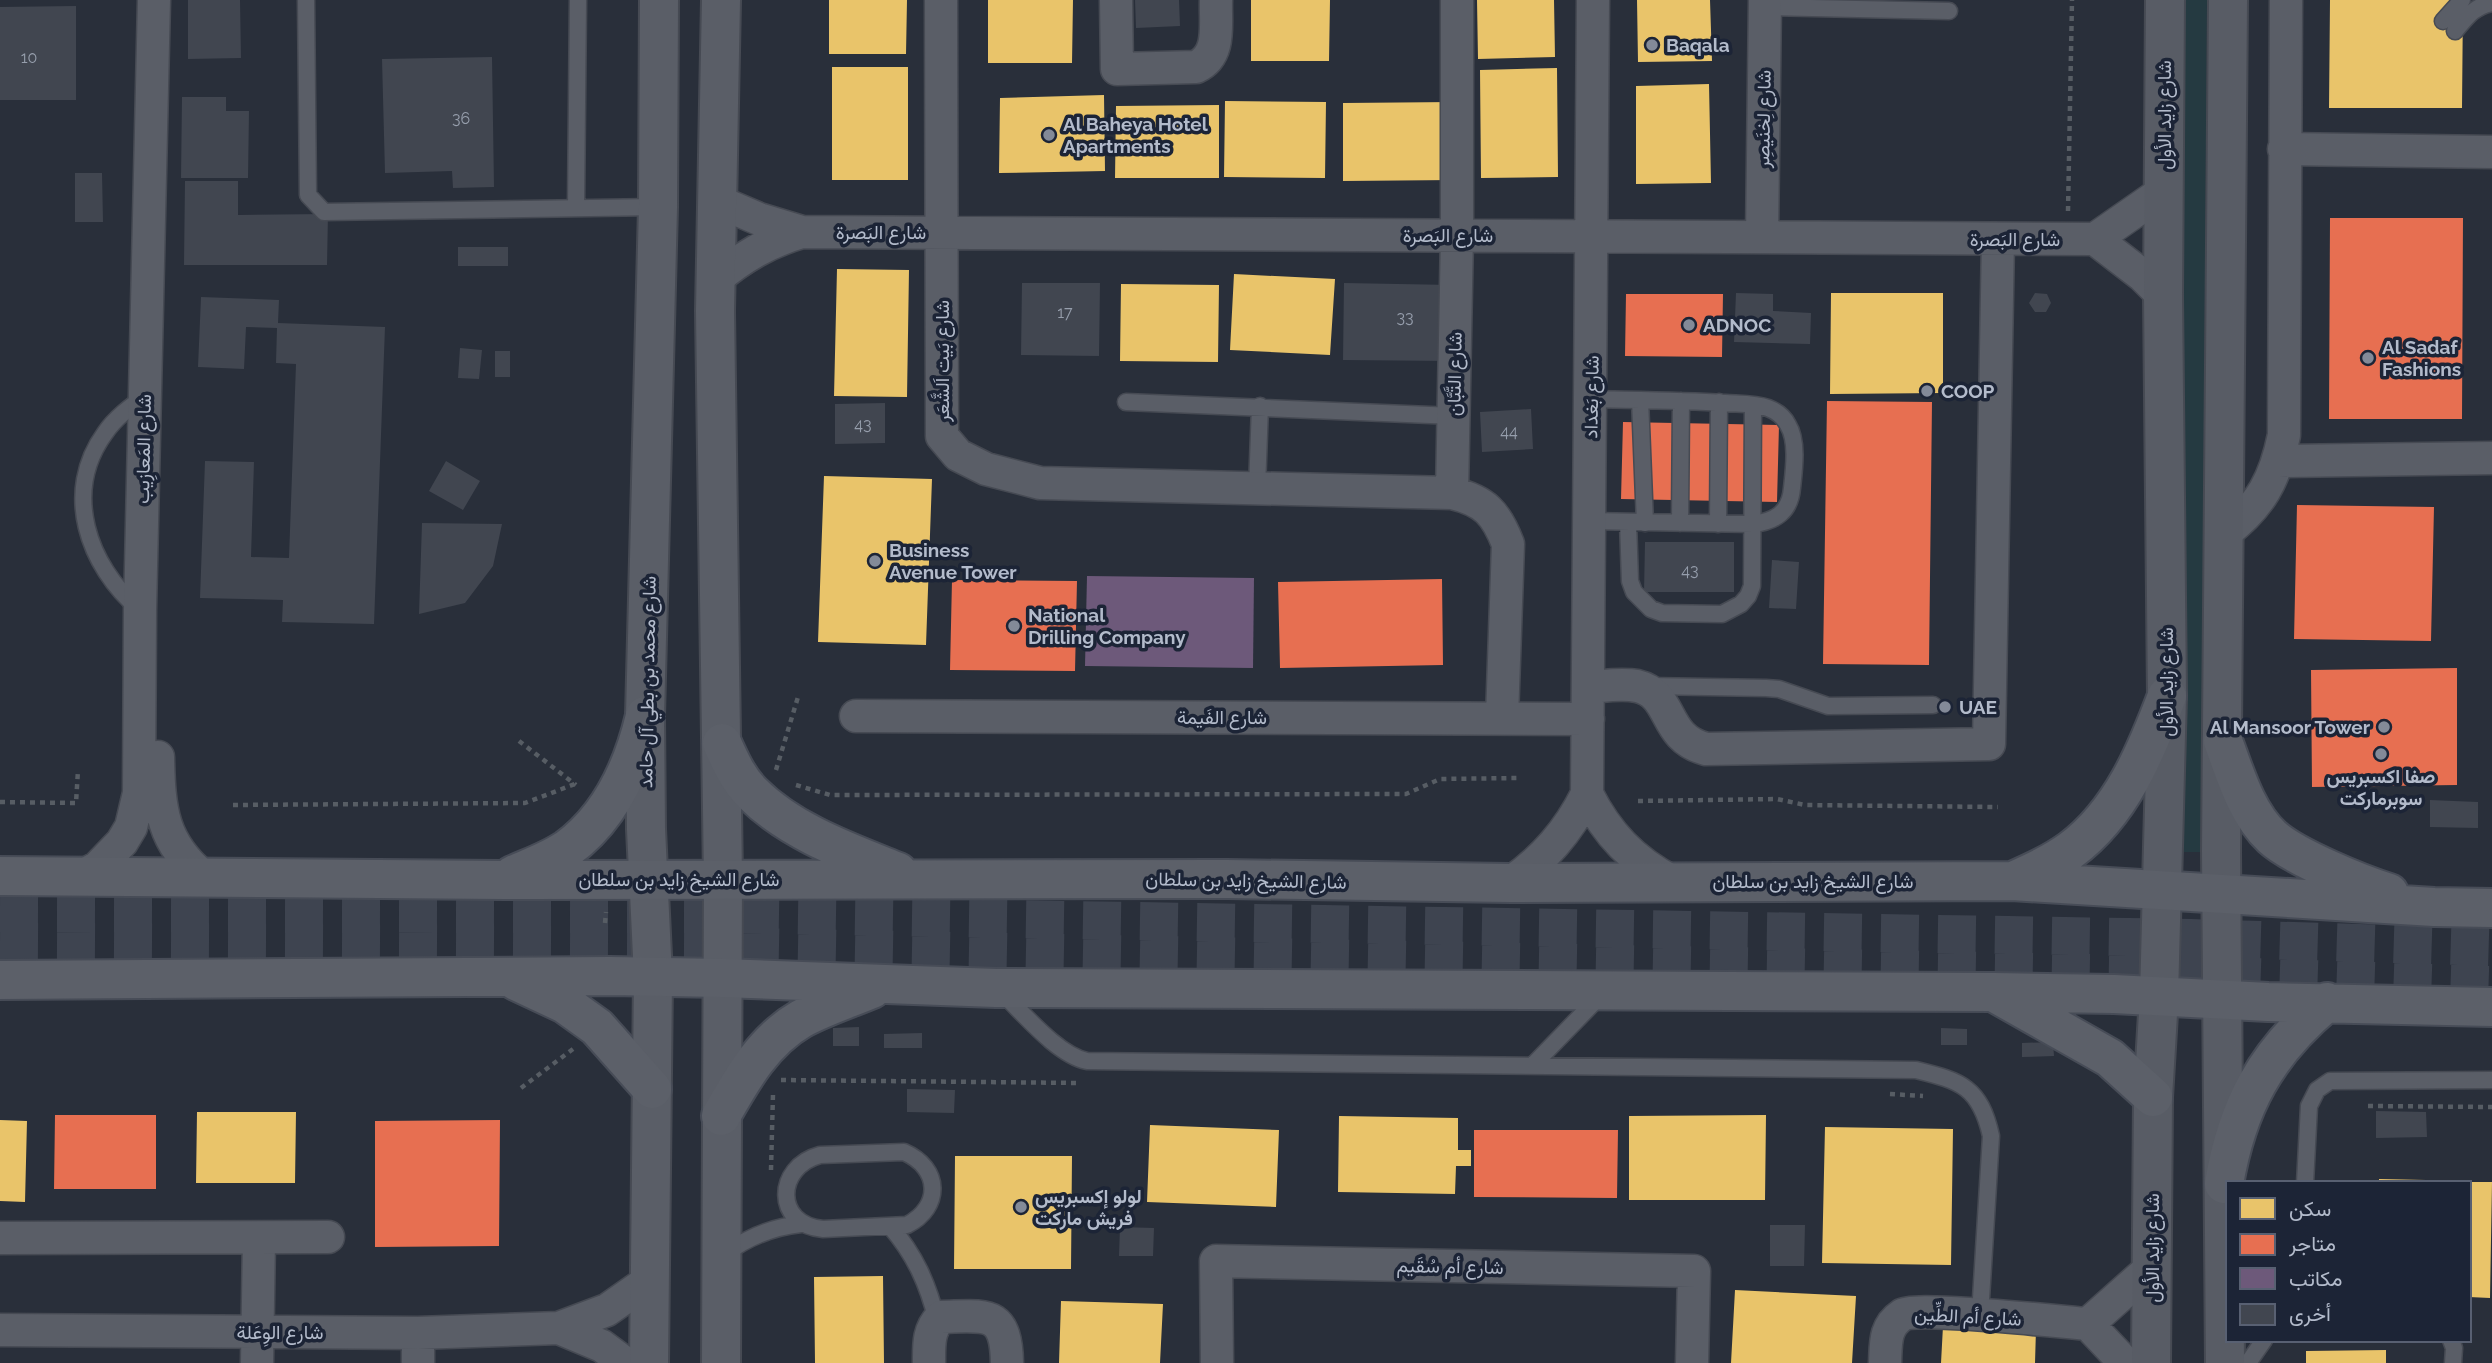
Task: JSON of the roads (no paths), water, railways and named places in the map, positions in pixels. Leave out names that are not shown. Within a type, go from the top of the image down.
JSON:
[{"type":"main road","name":"شارع زايد الأول","points":[[2151,1363],[2153,1097],[2159,997],[2168,696],[2163,296],[2165,0]]},
{"type":"main road","points":[[2225,1363],[2222,894],[2228,0]]},
{"type":"main road","points":[[2012,881],[2043,867],[2071,849],[2096,827],[2118,799],[2136,769],[2168,696]]},
{"type":"main road","points":[[503,880],[566,850],[591,829],[624,779],[637,751],[645,716]]},
{"type":"main road","points":[[2223,741],[2240,786],[2256,816],[2272,837],[2353,880],[2434,907]]},
{"type":"main road","points":[[722,743],[733,769],[750,792],[771,794],[839,848],[913,878]]},
{"type":"main road","name":"شارع الشيخ زايد بن سلطان","points":[[0,876],[503,880],[913,878],[1510,883],[2012,881],[2434,907],[2492,908]]},
{"type":"main road","points":[[505,976],[565,1004],[597,1027],[652,1089]]},
{"type":"main road","points":[[0,980],[653,977],[996,988],[1994,992],[2492,1007]]},
{"type":"main road","points":[[721,1116],[753,1063],[786,1029],[804,1017],[884,985]]},
{"type":"main road","points":[[1994,992],[2110,1058],[2153,1097]]},
{"type":"main road","points":[[2224,1184],[2240,1117],[2254,1086],[2285,1042],[2328,1002]]},
{"type":"street","name":"شارع المَعازِيب","points":[[83,876],[98,867],[122,842],[136,810],[140,770],[140,610],[154,0]]},
{"type":"street","name":"شارع محمد بن بطي آل حامد","points":[[649,1363],[653,977],[645,716],[658,206],[659,0]]},
{"type":"street","points":[[721,0],[715,280],[723,879],[721,1363]]},
{"type":"street","name":"شارع بَيت اَلشَّعَر","points":[[941,0],[942,436],[958,455],[986,469],[1040,483],[1452,493]]},
{"type":"street","points":[[1116,0],[1117,69],[1196,67],[1205,63],[1215,45],[1216,0]]},
{"type":"street","name":"شارع التَّبَّان","points":[[1452,493],[1457,235],[1457,0]]},
{"type":"street","name":"شارع بَغداد","points":[[1510,883],[1549,852],[1571,824],[1587,794],[1593,0]]},
{"type":"street","points":[[2225,533],[2254,507],[2266,491],[2279,461],[2284,426],[2286,0]]},
{"type":"street","name":"شارع لِخنَيصِر","points":[[1762,237],[1765,4]]},
{"type":"street","points":[[2284,149],[2492,152]]},
{"type":"street","points":[[2163,296],[2142,275],[2095,239],[2164,191]]},
{"type":"street","name":"شارع البَصرة","points":[[717,201],[759,219],[802,232]]},
{"type":"street","name":"شارع البَصرة","points":[[715,280],[755,249],[802,232],[2095,239]]},
{"type":"street","points":[[1588,687],[1635,686],[1655,695],[1678,733],[1686,741],[1706,749],[1989,744],[1998,239]]},
{"type":"street","points":[[2279,461],[2492,458]]},
{"type":"street","points":[[1452,493],[1472,498],[1489,509],[1501,525],[1508,544],[1502,718]]},
{"type":"street","points":[[157,695],[161,810],[166,830],[175,848],[188,864],[204,877]]},
{"type":"street","name":"شارع الفَيمة","points":[[856,716],[1588,719]]},
{"type":"street","points":[[1587,794],[1598,815],[1623,847],[1638,861],[1673,882]]},
{"type":"street","points":[[0,1238],[328,1237]]},
{"type":"street","points":[[257,1363],[259,1238]]},
{"type":"street","name":"شارع أم سُقَيم","points":[[1217,1363],[1216,1261],[1694,1271],[1692,1363]]},
{"type":"street","points":[[2125,1363],[2088,1324],[2151,1268]]},
{"type":"street","name":"شارع الوِعَلة","points":[[0,1330],[258,1332],[418,1348],[559,1328],[607,1310],[650,1280]]},
{"type":"street","name":"شارع أم الطِّين","points":[[1885,1363],[1886,1334],[1905,1313],[1980,1315],[2088,1324]]},
{"type":"street","points":[[929,1363],[930,1335],[941,1317],[982,1316],[991,1319],[1003,1331],[1007,1363]]},
{"type":"street","name":"شارع الوِعَلة","points":[[559,1328],[602,1346],[625,1363]]},
{"type":"lane","points":[[306,0],[308,195],[324,212],[658,206]]},
{"type":"lane","points":[[576,207],[579,0]]},
{"type":"lane","points":[[2462,0],[2449,26],[2485,4],[2492,3]]},
{"type":"lane","points":[[1765,4],[1949,11]]},
{"type":"lane","points":[[140,610],[124,596],[101,564],[86,528],[82,509],[83,482],[91,456],[122,413],[144,397]]},
{"type":"lane","points":[[1589,521],[1753,524],[1775,519],[1784,512],[1793,489],[1793,437],[1788,424],[1779,414],[1767,407],[1719,402],[1591,399]]},
{"type":"lane","points":[[1640,400],[1637,522],[1630,581],[1641,601],[1662,613],[1722,614],[1741,604],[1748,596],[1752,586],[1753,405]]},
{"type":"lane","points":[[1680,523],[1681,401]]},
{"type":"lane","points":[[1126,402],[1454,416]]},
{"type":"lane","points":[[1718,524],[1719,402]]},
{"type":"lane","points":[[1257,488],[1260,406]]},
{"type":"lane","points":[[1635,686],[1766,688],[1791,693],[1828,706],[1933,705]]},
{"type":"lane","points":[[996,988],[1063,1050],[1087,1061],[1916,1070],[1953,1080],[1968,1090],[1986,1113],[1991,1136],[1992,1154],[1980,1315]]},
{"type":"lane","points":[[1532,1066],[1605,991]]},
{"type":"lane","points":[[2305,1181],[2309,1106],[2317,1090],[2330,1081],[2492,1080]]},
{"type":"lane","points":[[904,1152],[916,1157],[931,1177],[931,1200],[926,1211],[917,1220],[906,1225],[890,1226],[823,1229],[801,1224],[787,1201],[786,1189],[790,1176],[797,1166],[808,1158],[820,1155],[904,1152]]},
{"type":"lane","points":[[720,1257],[752,1237],[785,1226],[801,1224]]},
{"type":"lane","points":[[890,1226],[915,1259],[925,1279],[937,1321]]},
{"type":"lane","points":[[2249,1363],[2263,1342]]},
{"type":"lane","points":[[2452,1342],[2453,1363]]},
{"type":"tunnel","points":[[0,913],[697,914],[2191,938],[2492,947]]},
{"type":"tunnel","points":[[0,942],[697,946],[2193,975],[2492,985]]},
{"type":"place","name":"Baqala","points":[[1652,45]]},
{"type":"place","name":"Al Baheya Hotel Apartments","points":[[1049,135]]},
{"type":"place","name":"ADNOC","points":[[1689,325]]},
{"type":"place","name":"Al Sadaf Fashions","points":[[2368,358]]},
{"type":"place","name":"COOP","points":[[1927,391]]},
{"type":"place","name":"Business Avenue Tower","points":[[875,561]]},
{"type":"place","name":"National Drilling Company","points":[[1014,626]]},
{"type":"place","name":"UAE","points":[[1945,707]]},
{"type":"place","name":"Al Mansoor Tower","points":[[2384,727]]},
{"type":"place","name":"صفا اكسبريس سوبرماركت","points":[[2381,754]]},
{"type":"place","name":"لولو إكسبريس فريش ماركت","points":[[1021,1207]]}]
